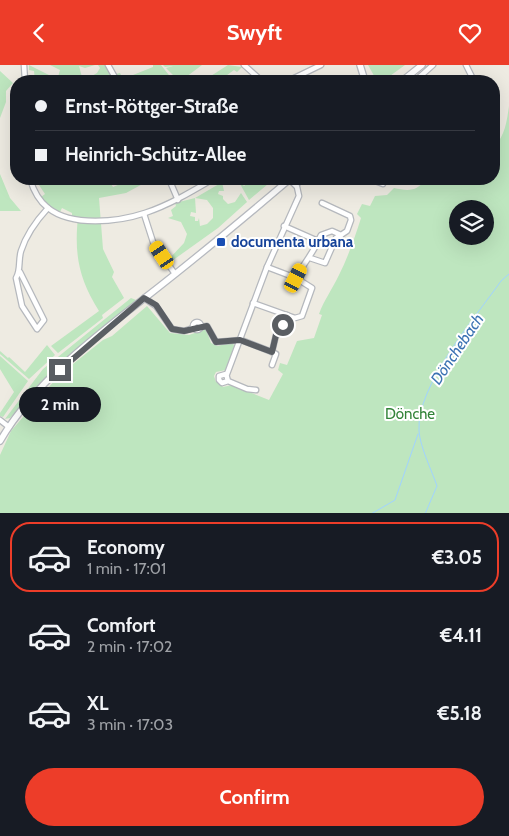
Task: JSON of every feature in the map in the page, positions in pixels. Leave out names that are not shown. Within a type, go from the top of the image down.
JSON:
[{"type":"main road","points":[[410,75],[422,65]]},
{"type":"main road","points":[[0,441],[47,380],[283,185]]},
{"type":"street","points":[[244,65],[255,75]]},
{"type":"street","points":[[300,75],[321,65]]},
{"type":"street","points":[[422,75],[434,65]]},
{"type":"street","points":[[33,185],[39,198],[48,208],[60,215],[91,220],[117,219],[144,214],[178,200],[203,185]]},
{"type":"street","points":[[172,185],[178,200]]},
{"type":"street","points":[[228,381],[226,374],[253,303],[284,226],[299,195],[296,185]]},
{"type":"street","points":[[310,258],[324,263],[336,238],[347,231],[352,220],[350,216],[322,203]]},
{"type":"street","points":[[20,272],[16,277],[22,306],[37,329],[44,320],[20,272],[20,253],[25,241],[48,208]]},
{"type":"street","points":[[144,214],[153,242],[175,274]]},
{"type":"street","points":[[284,226],[318,241]]},
{"type":"street","points":[[296,278],[304,262],[310,258],[321,235],[332,231],[341,235]]},
{"type":"street","points":[[253,303],[295,319],[302,316],[312,288],[296,278],[267,267]]},
{"type":"street","points":[[144,298],[156,305],[172,329],[184,331],[194,328],[196,321],[200,322],[201,327],[207,326],[216,342],[240,340],[276,354],[272,365]]},
{"type":"street","points":[[272,352],[276,335],[279,334],[286,315]]},
{"type":"street","points":[[226,374],[220,375],[219,380],[256,390]]},
{"type":"street","points":[[0,420],[9,427]]},
{"type":"green space","points":[[29,65],[49,75],[34,75],[34,71],[29,70]]},
{"type":"green space","points":[[50,65],[95,65],[85,68],[79,66],[81,75],[59,75],[60,70]]},
{"type":"green space","points":[[98,65],[105,65],[111,75],[94,75],[100,68]]},
{"type":"green space","points":[[153,65],[161,65],[169,75],[133,75],[153,67]]},
{"type":"green space","points":[[163,65],[202,65],[189,75],[173,75],[166,68],[173,66],[165,67]]},
{"type":"green space","points":[[228,65],[242,67],[237,72],[234,70],[227,75],[212,75]]},
{"type":"green space","points":[[368,65],[405,65],[391,75],[374,75]]},
{"type":"green space","points":[[0,71],[10,80],[10,86],[6,91],[6,102],[0,118]]},
{"type":"green space","name":"Dönche","points":[[509,106],[509,513],[0,513],[0,455],[11,431],[55,380],[147,306],[170,333],[189,335],[206,329],[211,343],[218,346],[233,342],[234,346],[226,370],[216,372],[214,376],[216,382],[223,387],[232,385],[269,400],[283,374],[278,370],[280,363],[287,365],[297,341],[314,338],[322,315],[319,314],[321,309],[337,280],[354,240],[361,218],[357,214],[362,204],[370,206],[375,196],[387,195],[394,188],[408,190],[420,185],[500,185],[500,139]]},
{"type":"green space","points":[[0,174],[10,198],[21,211],[0,211]]},
{"type":"green space","points":[[39,185],[112,185],[113,187],[118,185],[141,185],[126,193],[99,198],[103,249],[114,272],[112,277],[124,298],[102,315],[103,318],[58,353],[51,346],[99,311],[87,288],[80,266],[77,243],[78,217],[72,216],[72,213],[62,208],[60,212],[49,206],[41,197],[45,194]]},
{"type":"green space","points":[[217,185],[223,185],[224,191],[219,191],[218,194],[223,196],[223,199],[228,204],[235,202],[241,193],[247,202],[218,228],[169,263],[168,260],[184,243],[187,234],[181,222],[168,218],[173,216],[171,210],[176,206],[175,203],[195,198]],"holes":[[[195,198],[207,200],[213,208],[213,218],[207,224],[200,226],[199,218],[198,221],[195,221],[195,217],[190,216],[191,212],[196,213]]]},
{"type":"green space","points":[[241,185],[267,185],[249,200]]},
{"type":"green space","points":[[131,298],[136,300],[47,376],[10,418],[5,419],[43,369]]},
{"type":"green space","points":[[47,345],[55,355],[29,379],[0,354],[0,351],[25,372]]},
{"type":"green space","points":[[0,356],[28,381],[3,417],[0,416],[0,413],[14,392],[0,369]]},
{"type":"waterway","name":"Dönchebach","points":[[425,513],[437,486],[419,431],[421,413],[427,394],[449,353],[501,281],[509,274]]},
{"type":"waterway","points":[[373,513],[395,500],[418,434]]},
{"type":"place","name":"documenta urbana","points":[[221,242]]},
{"type":"route","points":[[60,370],[144,298],[156,305],[172,329],[184,331],[194,328],[198,330],[201,327],[207,326],[216,342],[220,343],[236,339],[272,352],[276,335],[279,334],[283,325]]}]
